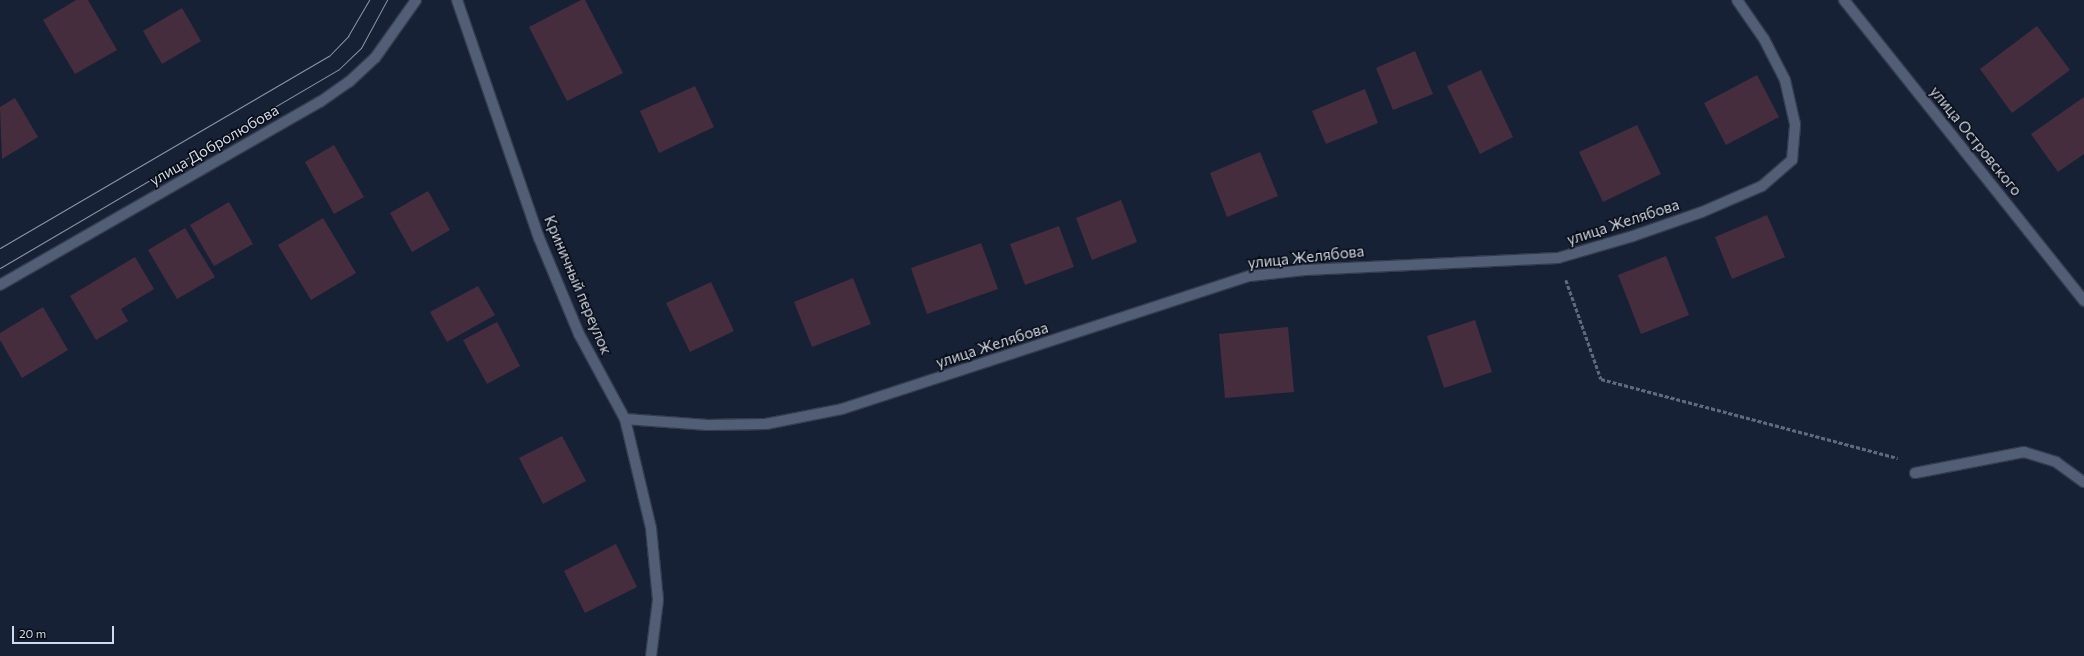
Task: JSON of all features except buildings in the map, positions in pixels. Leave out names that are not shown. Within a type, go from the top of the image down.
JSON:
[{"type":"street","name":"улица Добролюбова","points":[[0,285],[320,102],[349,82],[375,58],[416,0]]},
{"type":"street","name":"Криничный переулок","points":[[457,0],[539,238],[579,334],[625,419],[651,528],[658,600],[650,656]]},
{"type":"street","name":"улица Желябова","points":[[625,419],[708,425],[766,424],[842,409],[1250,276],[1305,270],[1558,258],[1633,236],[1702,212],[1762,186],[1792,160],[1795,124],[1785,80],[1764,39],[1737,0]]},
{"type":"street","name":"улица Островского","points":[[1844,0],[2084,301]]},
{"type":"street","points":[[1915,473],[2024,452],[2056,462],[2084,482]]},
{"type":"path","points":[[1558,258],[1601,379],[1854,448],[1941,468]]},
{"type":"tram line","points":[[0,248],[329,56],[348,36],[369,0]]},
{"type":"tram line","points":[[0,268],[338,70],[361,48],[387,0]]}]
